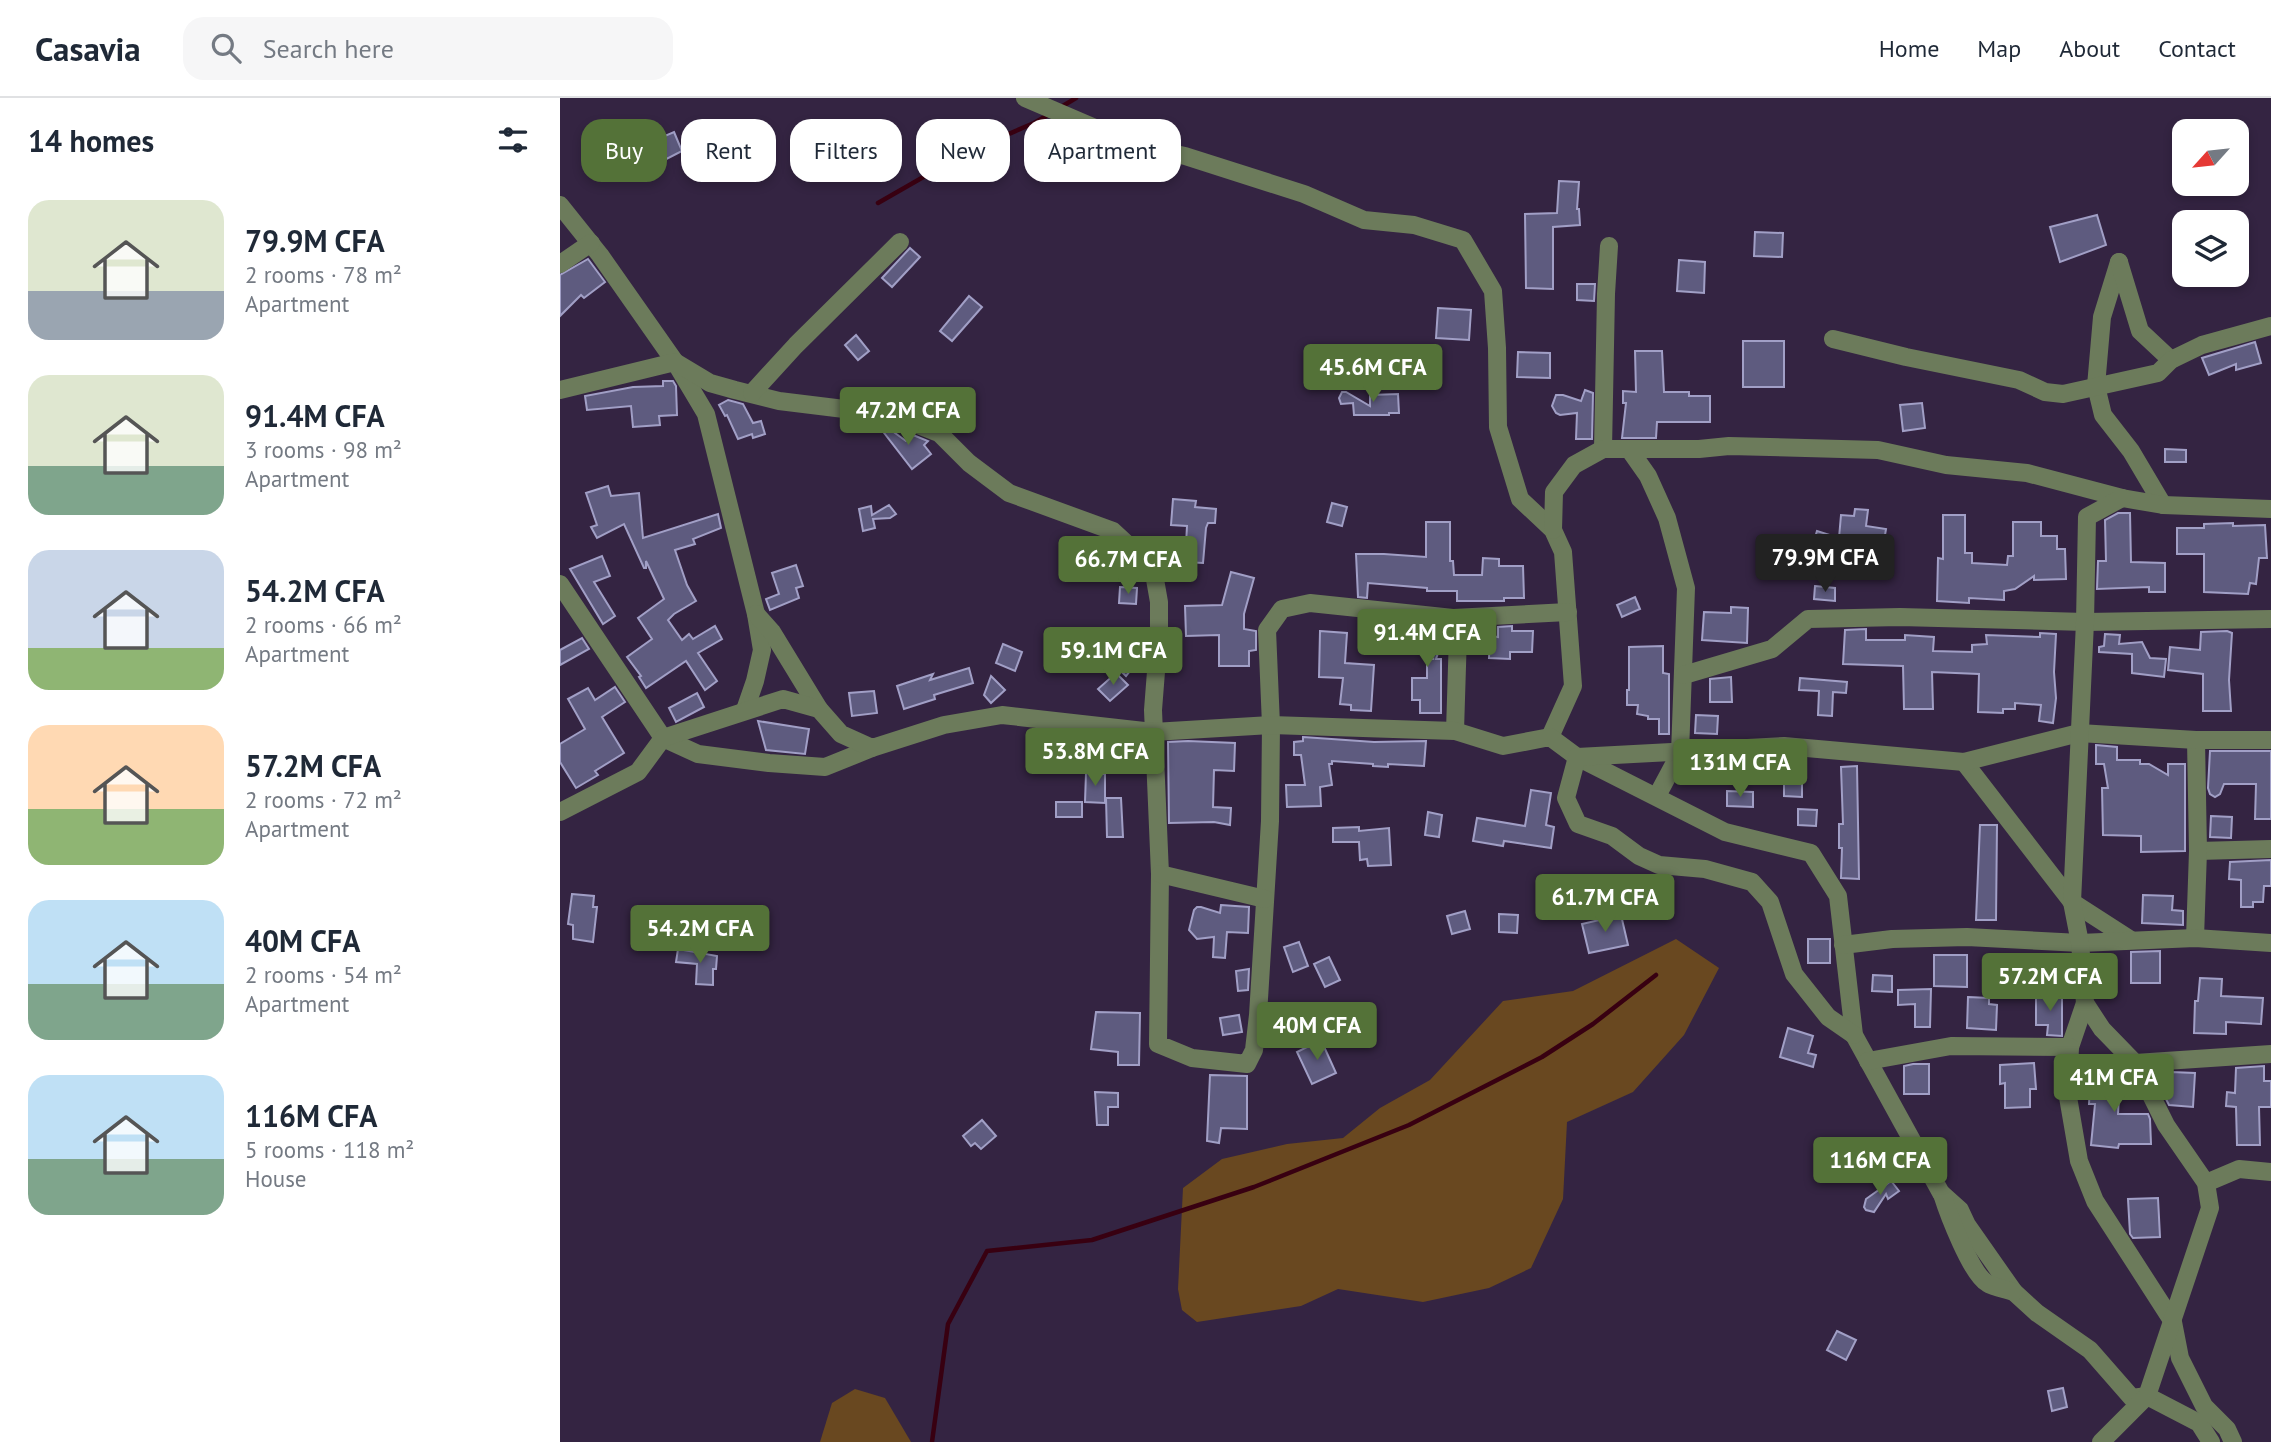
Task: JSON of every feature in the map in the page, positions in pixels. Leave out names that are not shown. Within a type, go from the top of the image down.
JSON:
[{"type":"street","points":[[1025,98],[1123,143],[1185,156],[1304,194],[1364,220],[1414,225],[1463,240],[1493,291],[1498,427],[1520,499],[1553,530],[1563,552],[1573,686],[1550,737]]},
{"type":"street","points":[[560,205],[591,243],[675,362],[706,414],[756,614],[762,650],[745,710]]},
{"type":"street","points":[[752,393],[796,345],[900,242]]},
{"type":"street","points":[[560,264],[591,243]]},
{"type":"street","points":[[1603,449],[1609,246]]},
{"type":"street","points":[[2163,505],[2131,451],[2103,415],[2096,386],[2102,317],[2119,262],[2140,331],[2171,360]]},
{"type":"street","points":[[1833,339],[2019,380],[2045,392],[2063,394],[2158,373],[2171,360],[2202,345],[2271,326]]},
{"type":"street","points":[[560,390],[675,362],[710,383],[779,401],[893,415],[939,433],[969,463],[1009,493],[1113,531],[1153,568],[1159,602],[1153,732],[1160,874],[1158,1044],[1192,1058],[1247,1064],[1254,1050],[1270,821],[1271,725],[1267,630],[1282,609],[1310,603],[1452,618],[1568,611]]},
{"type":"street","points":[[1553,530],[1554,492],[1574,465],[1603,449],[1699,449],[1729,446],[1878,450],[1946,465],[2027,473],[2122,498],[2163,505],[2271,509]]},
{"type":"street","points":[[1629,449],[1648,476],[1667,518],[1686,588],[1680,753],[1657,796]]},
{"type":"street","points":[[2122,498],[2087,517],[2072,902],[2080,943],[2085,1003],[2070,1047],[2068,1097],[2079,1161],[2095,1201],[2173,1322],[2180,1358],[2204,1406],[2227,1429],[2233,1442]]},
{"type":"street","points":[[560,584],[663,738],[698,754],[825,768],[872,748],[944,725],[1002,715],[1153,732],[1271,725],[1455,731],[1503,746],[1550,737],[1577,757],[1724,832],[1811,853],[1838,896],[1854,1035],[1941,1193],[1960,1210],[1967,1225],[2014,1292],[2037,1313],[2090,1350],[2132,1398],[2147,1396],[2199,1423],[2211,1442]]},
{"type":"street","points":[[756,614],[772,632],[819,709],[841,734],[872,748]]},
{"type":"street","points":[[1684,675],[1772,649],[1808,619],[1899,617],[2085,622],[2271,619]]},
{"type":"street","points":[[1452,618],[1458,634],[1455,731]]},
{"type":"street","points":[[560,812],[638,772],[663,738],[783,699],[819,709]]},
{"type":"street","points":[[1577,757],[1784,746],[1964,762],[2079,733],[2196,740],[2271,740]]},
{"type":"street","points":[[2195,938],[2196,740]]},
{"type":"street","points":[[1577,757],[1566,798],[1578,824],[1612,836],[1639,856],[1659,865],[1705,869],[1752,882],[1770,902],[1794,974],[1828,1017],[1854,1035]]},
{"type":"street","points":[[1964,762],[2072,902],[2131,940]]},
{"type":"street","points":[[2197,851],[2271,849]]},
{"type":"street","points":[[1160,874],[1265,899]]},
{"type":"street","points":[[1843,945],[1892,939],[1967,937],[2080,943],[2195,938],[2271,943]]},
{"type":"street","points":[[2085,1003],[2102,1029],[2135,1063],[2166,1125],[2206,1183],[2210,1208],[2147,1396],[2101,1442]]},
{"type":"street","points":[[1868,1061],[1951,1046],[2070,1047]]},
{"type":"street","points":[[2135,1063],[2271,1054]]},
{"type":"street","points":[[2206,1183],[2239,1169],[2271,1172]]},
{"type":"shaded area","points":[[1676,939],[1719,968],[1684,1035],[1633,1092],[1567,1122],[1563,1199],[1531,1268],[1489,1288],[1423,1302],[1338,1289],[1301,1306],[1197,1322],[1182,1310],[1178,1289],[1183,1188],[1222,1159],[1287,1144],[1343,1138],[1380,1108],[1430,1080],[1503,1001],[1573,991]]},
{"type":"shaded area","points":[[855,1389],[885,1398],[911,1442],[820,1442],[832,1403]]},
{"type":"building","points":[[674,132],[681,152],[667,159],[667,135]]},
{"type":"building","points":[[1559,181],[1579,182],[1577,209],[1580,225],[1553,227],[1553,289],[1526,288],[1525,214],[1557,213]]},
{"type":"building","points":[[2097,215],[2106,245],[2060,262],[2050,227]]},
{"type":"building","points":[[1755,232],[1783,233],[1782,257],[1754,256]]},
{"type":"building","points":[[910,248],[920,257],[892,287],[882,278]]},
{"type":"building","points":[[588,259],[605,282],[584,298],[581,295],[560,316],[560,275]]},
{"type":"building","points":[[1679,260],[1705,262],[1704,293],[1677,291]]},
{"type":"building","points":[[1577,284],[1595,284],[1594,301],[1577,300]]},
{"type":"building","points":[[969,296],[982,307],[952,341],[940,331]]},
{"type":"building","points":[[1438,308],[1471,310],[1469,340],[1436,338]]},
{"type":"building","points":[[856,335],[869,351],[858,360],[845,345]]},
{"type":"building","points":[[1743,341],[1784,341],[1784,387],[1743,387]]},
{"type":"building","points":[[2255,342],[2261,363],[2236,370],[2236,364],[2209,375],[2202,358]]},
{"type":"building","points":[[1635,351],[1662,351],[1664,392],[1689,392],[1689,396],[1710,396],[1710,422],[1657,422],[1656,438],[1622,438],[1626,403],[1623,403],[1623,391],[1636,392]]},
{"type":"building","points":[[1518,352],[1550,353],[1550,378],[1517,377]]},
{"type":"building","points":[[663,381],[673,381],[676,386],[677,415],[659,416],[660,425],[633,427],[631,406],[587,410],[585,396],[633,387],[663,386]]},
{"type":"building","points":[[1585,390],[1593,393],[1592,439],[1576,439],[1577,413],[1560,415],[1552,406],[1556,395],[1581,401]]},
{"type":"building","points":[[1342,392],[1370,406],[1370,395],[1398,394],[1399,413],[1354,415],[1353,403],[1341,404],[1339,398]]},
{"type":"building","points":[[728,400],[743,404],[753,423],[761,421],[765,434],[753,438],[752,434],[738,439],[727,415],[725,416],[719,405]]},
{"type":"building","points":[[1922,403],[1925,428],[1903,431],[1900,405]]},
{"type":"building","points":[[878,425],[884,425],[906,441],[913,435],[928,441],[924,445],[931,454],[912,469]]},
{"type":"building","points":[[2165,449],[2186,450],[2186,462],[2165,462]]},
{"type":"building","points":[[608,486],[611,496],[639,493],[643,538],[718,514],[721,528],[693,539],[695,544],[675,550],[687,585],[696,601],[668,620],[682,640],[689,634],[693,639],[715,626],[722,639],[698,653],[717,681],[705,690],[686,661],[646,688],[627,657],[652,639],[638,618],[664,599],[646,561],[644,568],[624,524],[597,538],[591,527],[597,525],[586,493]]},
{"type":"building","points":[[1173,499],[1196,501],[1195,507],[1216,509],[1215,523],[1208,523],[1206,528],[1203,563],[1185,562],[1187,526],[1171,525]]},
{"type":"building","points":[[1332,503],[1347,507],[1342,526],[1327,522]]},
{"type":"building","points":[[889,505],[896,514],[890,518],[873,519],[875,528],[863,531],[859,509],[871,506],[872,515]]},
{"type":"building","points":[[1855,509],[1868,510],[1866,526],[1886,529],[1884,541],[1863,538],[1862,550],[1834,548],[1831,557],[1823,555],[1822,560],[1809,556],[1817,531],[1839,538],[1841,515],[1854,516]]},
{"type":"building","points":[[2118,513],[2130,513],[2131,562],[2165,563],[2165,592],[2149,592],[2149,587],[2097,589],[2098,561],[2106,561],[2105,520]]},
{"type":"building","points":[[1943,515],[1965,515],[1965,553],[1972,553],[1972,563],[2007,565],[2008,556],[2013,556],[2013,522],[2041,522],[2041,536],[2057,536],[2057,549],[2065,549],[2066,579],[2034,580],[2034,576],[2015,589],[2004,591],[2004,600],[1969,598],[1969,603],[1937,601],[1938,558],[1943,559]]},
{"type":"building","points":[[1426,522],[1450,522],[1450,561],[1453,561],[1454,575],[1482,575],[1483,558],[1499,559],[1499,566],[1523,566],[1524,598],[1504,598],[1504,601],[1457,601],[1457,591],[1427,591],[1427,588],[1368,583],[1367,598],[1358,597],[1356,554],[1426,557]]},
{"type":"building","points":[[2233,523],[2233,526],[2265,525],[2267,558],[2259,558],[2256,584],[2250,583],[2248,594],[2204,592],[2204,554],[2177,554],[2177,528],[2204,528],[2204,524]]},
{"type":"building","points":[[602,556],[610,576],[594,582],[615,616],[603,624],[570,569]]},
{"type":"building","points":[[796,565],[803,586],[796,588],[799,598],[770,610],[766,599],[779,594],[772,573]]},
{"type":"building","points":[[1231,572],[1254,578],[1244,614],[1244,629],[1256,631],[1256,650],[1249,651],[1249,666],[1219,666],[1219,635],[1186,636],[1185,606],[1222,605]]},
{"type":"building","points":[[1815,586],[1835,588],[1835,601],[1814,599]]},
{"type":"building","points":[[1120,587],[1137,588],[1136,604],[1119,603]]},
{"type":"building","points":[[1635,597],[1640,609],[1622,617],[1617,605]]},
{"type":"building","points":[[1731,607],[1748,608],[1747,643],[1702,640],[1704,612],[1731,613]]},
{"type":"building","points":[[1413,625],[1445,633],[1436,659],[1441,659],[1441,713],[1420,713],[1420,700],[1412,700],[1412,678],[1427,678],[1427,659],[1434,659],[1405,649]]},
{"type":"building","points":[[1512,626],[1512,631],[1533,631],[1532,652],[1510,652],[1510,659],[1489,658],[1490,636],[1498,637],[1498,627]]},
{"type":"building","points":[[1866,629],[1866,640],[1905,640],[1905,635],[1934,637],[1933,651],[1972,652],[1972,645],[1987,644],[1986,635],[2040,637],[2040,633],[2056,634],[2056,698],[2053,723],[2039,721],[2041,705],[2015,703],[2015,709],[2003,709],[2003,713],[1978,712],[1979,674],[1932,672],[1933,709],[1904,709],[1903,666],[1843,664],[1845,630]]},
{"type":"building","points":[[1320,631],[1347,633],[1345,663],[1374,665],[1371,711],[1351,710],[1351,705],[1340,704],[1343,678],[1319,677]]},
{"type":"building","points":[[2201,632],[2232,633],[2229,680],[2231,711],[2203,711],[2203,674],[2168,670],[2170,647],[2200,650]]},
{"type":"building","points":[[2105,634],[2120,635],[2119,644],[2142,642],[2150,658],[2166,659],[2164,677],[2132,673],[2132,654],[2099,652],[2099,647],[2104,646]]},
{"type":"building","points":[[1106,637],[1121,640],[1119,651],[1146,651],[1126,676],[1107,658],[1102,657],[1103,654],[1098,650],[1103,650]]},
{"type":"building","points":[[582,638],[589,649],[560,665],[560,650]]},
{"type":"building","points":[[1003,644],[1022,652],[1015,671],[996,663]]},
{"type":"building","points":[[1663,646],[1663,673],[1669,674],[1669,734],[1659,734],[1659,719],[1648,719],[1648,716],[1637,714],[1638,705],[1627,705],[1629,647]]},
{"type":"building","points":[[969,668],[973,683],[934,695],[935,699],[904,709],[897,686],[933,674],[930,680]]},
{"type":"building","points":[[1116,673],[1128,685],[1110,701],[1098,689]]},
{"type":"building","points":[[991,676],[1005,690],[991,703],[984,695]]},
{"type":"building","points":[[1731,677],[1732,702],[1710,702],[1710,679]]},
{"type":"building","points":[[1800,678],[1847,682],[1846,693],[1833,692],[1832,716],[1818,715],[1819,691],[1799,690]]},
{"type":"building","points":[[615,687],[625,702],[602,717],[624,753],[595,771],[598,775],[576,788],[560,762],[560,744],[585,729],[568,699],[588,688],[595,700]]},
{"type":"building","points":[[874,691],[877,713],[852,716],[849,693]]},
{"type":"building","points":[[697,693],[704,707],[676,722],[669,708]]},
{"type":"building","points":[[1696,715],[1718,716],[1717,734],[1695,733]]},
{"type":"building","points":[[758,721],[809,729],[805,754],[766,750]]},
{"type":"building","points":[[1303,737],[1374,742],[1426,741],[1424,766],[1388,764],[1388,767],[1332,761],[1332,764],[1329,764],[1332,785],[1320,787],[1321,806],[1287,807],[1286,785],[1305,785],[1301,755],[1294,755],[1294,742],[1303,741]]},
{"type":"building","points":[[1168,742],[1235,743],[1234,771],[1214,770],[1213,807],[1231,808],[1230,825],[1214,822],[1169,823]]},
{"type":"building","points":[[2096,745],[2117,747],[2117,760],[2140,760],[2140,764],[2149,764],[2168,775],[2168,764],[2185,764],[2185,851],[2141,852],[2141,836],[2103,835],[2102,788],[2108,788],[2104,764],[2096,764]]},
{"type":"building","points":[[2210,751],[2271,751],[2271,819],[2255,819],[2256,784],[2224,784],[2220,794],[2215,797],[2210,794]]},
{"type":"building","points":[[1857,766],[1859,879],[1841,878],[1841,767]]},
{"type":"building","points":[[1784,768],[1802,768],[1802,797],[1784,796]]},
{"type":"building","points":[[1086,773],[1105,774],[1105,803],[1085,802]]},
{"type":"building","points":[[1531,790],[1551,793],[1546,825],[1554,827],[1551,848],[1504,841],[1503,846],[1473,841],[1477,818],[1525,826]]},
{"type":"building","points":[[1727,791],[1753,792],[1753,807],[1727,806]]},
{"type":"building","points":[[1106,798],[1121,798],[1123,837],[1107,837]]},
{"type":"building","points":[[1056,802],[1082,802],[1082,817],[1056,817]]},
{"type":"building","points":[[1798,809],[1817,810],[1816,826],[1798,825]]},
{"type":"building","points":[[1428,812],[1442,815],[1439,837],[1425,835]]},
{"type":"building","points":[[2211,816],[2232,817],[2231,838],[2210,837]]},
{"type":"building","points":[[1980,825],[1997,825],[1996,920],[1976,920]]},
{"type":"building","points":[[1359,827],[1359,831],[1389,828],[1391,865],[1368,866],[1367,859],[1360,860],[1359,842],[1333,842],[1333,828]]},
{"type":"building","points":[[2271,860],[2271,886],[2264,886],[2263,902],[2253,902],[2253,907],[2241,907],[2241,880],[2229,879],[2230,862]]},
{"type":"building","points":[[572,894],[594,896],[593,907],[597,907],[593,942],[573,939],[573,925],[568,924]]},
{"type":"building","points":[[2143,895],[2173,896],[2172,910],[2183,911],[2183,925],[2142,923]]},
{"type":"building","points":[[1221,905],[1249,907],[1248,933],[1227,932],[1225,958],[1213,957],[1214,937],[1197,939],[1189,930],[1197,907],[1220,913]]},
{"type":"building","points":[[1465,911],[1470,929],[1452,934],[1447,916]]},
{"type":"building","points":[[1499,914],[1518,915],[1517,933],[1499,932]]},
{"type":"building","points":[[1621,915],[1628,945],[1589,953],[1582,924]]},
{"type":"building","points":[[1808,939],[1830,939],[1830,963],[1808,963]]},
{"type":"building","points":[[1299,942],[1308,966],[1293,972],[1284,947]]},
{"type":"building","points":[[678,949],[717,956],[716,969],[713,969],[713,985],[696,984],[697,964],[676,962]]},
{"type":"building","points":[[2160,951],[2160,983],[2131,983],[2131,952]]},
{"type":"building","points":[[2004,954],[2018,955],[2018,963],[2029,963],[2029,979],[2003,978]]},
{"type":"building","points":[[1934,955],[1967,955],[1967,987],[1934,986]]},
{"type":"building","points":[[1329,957],[1340,980],[1325,987],[1314,964]]},
{"type":"building","points":[[1249,969],[1248,990],[1238,991],[1236,971]]},
{"type":"building","points":[[1873,975],[1892,976],[1892,992],[1872,991]]},
{"type":"building","points":[[2200,978],[2222,979],[2221,996],[2263,998],[2261,1024],[2226,1022],[2226,1034],[2194,1033],[2195,1001],[2198,1001]]},
{"type":"building","points":[[1931,989],[1930,1027],[1915,1027],[1915,1004],[1898,1005],[1898,990]]},
{"type":"building","points":[[2036,994],[2062,995],[2062,1036],[2047,1035],[2048,1025],[2036,1025]]},
{"type":"building","points":[[1968,997],[1989,998],[1989,1004],[1997,1005],[1996,1030],[1967,1028]]},
{"type":"building","points":[[1096,1012],[1140,1013],[1139,1065],[1118,1065],[1118,1052],[1091,1049]]},
{"type":"building","points":[[1239,1015],[1242,1032],[1223,1035],[1220,1018]]},
{"type":"building","points":[[1788,1028],[1813,1036],[1808,1053],[1816,1055],[1813,1067],[1780,1057]]},
{"type":"building","points":[[1321,1040],[1336,1073],[1312,1084],[1297,1052]]},
{"type":"building","points":[[2034,1063],[2036,1089],[2030,1089],[2030,1107],[2005,1108],[2005,1083],[2000,1084],[2000,1065]]},
{"type":"building","points":[[1929,1064],[1929,1094],[1904,1094],[1904,1066]]},
{"type":"building","points":[[2264,1066],[2264,1081],[2271,1081],[2271,1107],[2259,1107],[2260,1145],[2237,1145],[2236,1107],[2226,1106],[2227,1092],[2235,1093],[2236,1068]]},
{"type":"building","points":[[2091,1068],[2113,1069],[2113,1079],[2120,1080],[2118,1114],[2148,1114],[2151,1144],[2119,1144],[2118,1148],[2091,1145],[2095,1104],[2089,1104]]},
{"type":"building","points":[[2171,1072],[2195,1073],[2193,1107],[2169,1105],[2163,1087],[2170,1088]]},
{"type":"building","points":[[1210,1075],[1247,1076],[1247,1129],[1221,1128],[1219,1143],[1207,1141]]},
{"type":"building","points":[[1095,1092],[1118,1093],[1118,1107],[1108,1107],[1108,1125],[1097,1125]]},
{"type":"building","points":[[982,1120],[996,1136],[981,1149],[975,1143],[971,1146],[963,1136]]},
{"type":"building","points":[[1894,1179],[1892,1182],[1899,1191],[1888,1199],[1886,1194],[1874,1212],[1866,1210],[1866,1199]]},
{"type":"building","points":[[2158,1198],[2160,1237],[2133,1238],[2130,1234],[2128,1199]]},
{"type":"building","points":[[1837,1331],[1856,1340],[1846,1360],[1827,1350]]},
{"type":"building","points":[[2063,1388],[2067,1407],[2052,1411],[2048,1391]]},
{"type":"waterway","points":[[1061,107],[1076,98]]},
{"type":"waterway","points":[[878,203],[967,152],[1048,115]]},
{"type":"waterway","points":[[932,1442],[948,1324],[987,1251],[1092,1240],[1254,1187],[1409,1125],[1542,1057],[1593,1024],[1656,975]]}]
